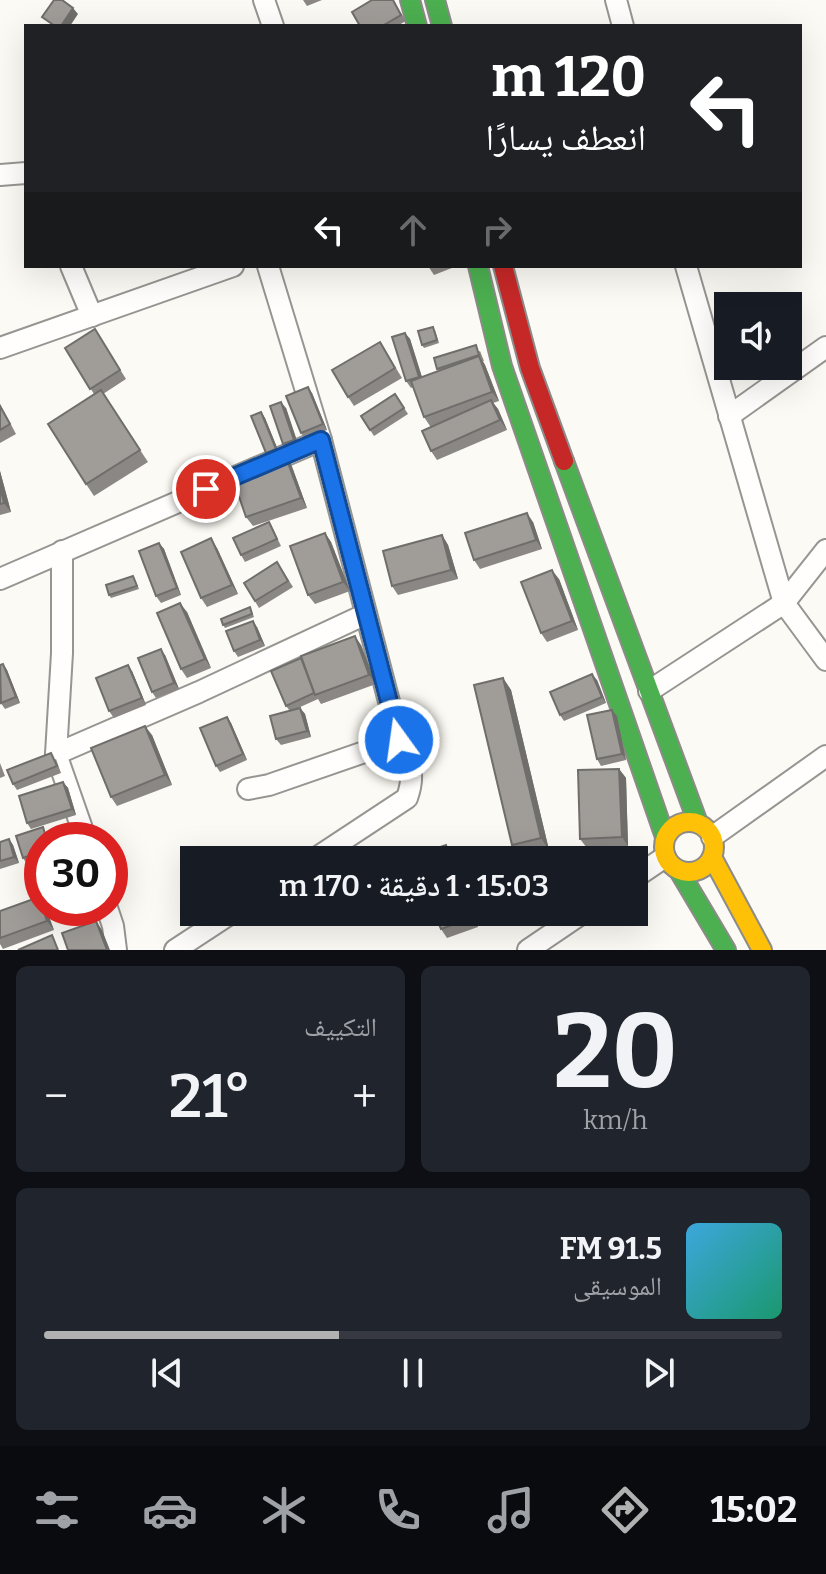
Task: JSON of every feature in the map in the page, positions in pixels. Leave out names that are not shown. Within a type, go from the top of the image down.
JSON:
[{"type":"street","points":[[264,0],[272,24]]},
{"type":"street","points":[[410,0],[416,24]]},
{"type":"street","points":[[435,0],[441,24]]},
{"type":"street","points":[[616,0],[622,24]]},
{"type":"street","points":[[0,175],[24,173]]},
{"type":"street","points":[[72,268],[92,316]]},
{"type":"street","points":[[0,348],[227,268]]},
{"type":"street","points":[[269,268],[321,440],[399,740],[412,769],[412,784],[407,798],[334,846]]},
{"type":"street","points":[[478,268],[502,366],[670,855],[726,950]]},
{"type":"street","points":[[504,268],[530,368],[649,691],[708,839],[762,950]]},
{"type":"street","points":[[687,268],[784,603],[826,660]]},
{"type":"street","points":[[729,416],[826,347]]},
{"type":"street","points":[[0,579],[321,440]]},
{"type":"street","points":[[649,691],[784,603],[826,550]]},
{"type":"street","points":[[62,551],[62,653],[56,754],[80,822]]},
{"type":"street","points":[[56,754],[366,614]]},
{"type":"street","points":[[248,789],[269,785],[399,740]]},
{"type":"street","points":[[708,839],[826,756]]},
{"type":"street","points":[[688,821],[708,839],[707,865],[698,871],[689,873],[670,855],[670,829],[679,823],[688,821]]},
{"type":"street","points":[[648,869],[670,855]]},
{"type":"street","points":[[113,926],[116,950]]},
{"type":"street","points":[[175,950],[212,926]]},
{"type":"street","points":[[528,950],[563,926]]},
{"type":"building","points":[[54,0],[62,0],[73,8],[62,24],[52,24],[42,17]]},
{"type":"building","points":[[372,0],[393,0],[401,15],[385,24],[359,24],[352,12]]},
{"type":"building","points":[[433,327],[437,340],[422,345],[418,331]]},
{"type":"building","points":[[95,329],[120,370],[90,389],[65,348]]},
{"type":"building","points":[[405,333],[419,377],[406,381],[392,337]]},
{"type":"building","points":[[380,342],[395,368],[348,397],[332,370]]},
{"type":"building","points":[[476,345],[479,355],[437,369],[434,358]]},
{"type":"building","points":[[479,356],[492,392],[424,417],[411,381]]},
{"type":"building","points":[[308,387],[323,424],[301,433],[286,396]]},
{"type":"building","points":[[101,390],[140,450],[86,484],[48,424]]},
{"type":"building","points":[[395,394],[404,408],[370,430],[361,416]]},
{"type":"building","points":[[491,400],[500,420],[431,451],[422,431]]},
{"type":"building","points":[[281,402],[294,440],[283,444],[270,406]]},
{"type":"building","points":[[0,406],[10,424],[0,430]]},
{"type":"building","points":[[261,412],[276,449],[266,453],[251,416]]},
{"type":"building","points":[[285,455],[301,498],[246,517],[231,473]]},
{"type":"building","points":[[527,513],[536,540],[474,560],[465,533]]},
{"type":"building","points":[[269,522],[277,539],[241,555],[233,538]]},
{"type":"building","points":[[325,533],[343,582],[308,595],[290,546]]},
{"type":"building","points":[[442,535],[451,570],[392,586],[383,551]]},
{"type":"building","points":[[211,538],[232,585],[201,598],[181,552]]},
{"type":"building","points":[[159,543],[177,588],[156,596],[139,551]]},
{"type":"building","points":[[277,562],[288,581],[255,601],[244,583]]},
{"type":"building","points":[[552,570],[572,621],[541,633],[521,582]]},
{"type":"building","points":[[133,576],[137,586],[109,595],[106,585]]},
{"type":"building","points":[[180,603],[205,659],[181,669],[157,613]]},
{"type":"building","points":[[250,607],[252,614],[223,625],[221,619]]},
{"type":"building","points":[[253,621],[260,640],[234,651],[226,631]]},
{"type":"building","points":[[355,636],[369,675],[315,695],[301,656]]},
{"type":"building","points":[[161,649],[174,683],[152,692],[138,658]]},
{"type":"building","points":[[301,658],[314,693],[286,706],[271,671]]},
{"type":"building","points":[[3,664],[16,697],[1,703],[0,665]]},
{"type":"building","points":[[128,665],[142,698],[109,711],[96,678]]},
{"type":"building","points":[[592,674],[602,697],[560,715],[550,692]]},
{"type":"building","points":[[503,678],[541,838],[512,845],[474,685]]},
{"type":"building","points":[[300,708],[307,731],[276,739],[270,716]]},
{"type":"building","points":[[612,710],[622,754],[597,759],[587,715]]},
{"type":"building","points":[[227,717],[243,754],[216,766],[200,728]]},
{"type":"building","points":[[145,726],[165,775],[111,797],[91,748]]},
{"type":"building","points":[[51,753],[57,766],[13,784],[7,770]]},
{"type":"building","points":[[619,769],[622,837],[580,839],[578,770]]},
{"type":"building","points":[[63,782],[72,809],[27,822],[19,796]]},
{"type":"building","points":[[24,833],[23,858],[16,836]]},
{"type":"building","points":[[9,839],[14,857],[0,861],[0,842]]},
{"type":"building","points":[[24,902],[24,926],[33,926],[0,938],[0,911]]},
{"type":"building","points":[[82,926],[98,926],[107,950],[68,950],[62,933]]},
{"type":"building","points":[[52,935],[58,950],[18,950]]},
{"type":"traffic: fast","points":[[410,0],[416,24]]},
{"type":"traffic: fast","points":[[435,0],[441,24]]},
{"type":"traffic: fast","points":[[478,268],[502,366],[665,837]]},
{"type":"traffic: fast","points":[[564,461],[698,823]]},
{"type":"traffic: fast","points":[[679,871],[726,950]]},
{"type":"traffic: slow","points":[[689,822],[707,829],[714,847],[707,865],[689,872],[671,865],[664,847],[671,829],[689,822]]},
{"type":"traffic: slow","points":[[712,857],[762,950]]},
{"type":"traffic: jam","points":[[504,268],[530,368],[564,461]]},
{"type":"route","points":[[206,489],[321,440],[399,740]]}]
